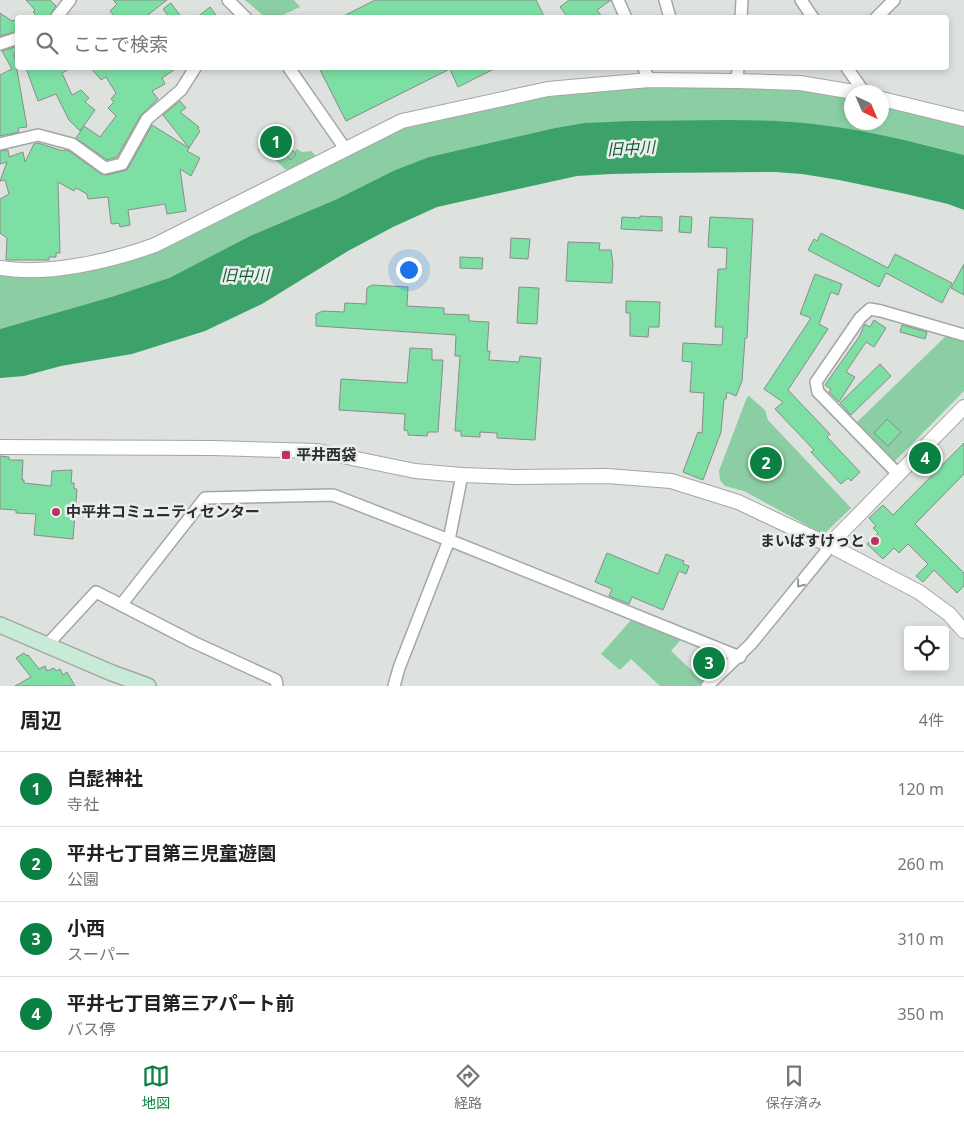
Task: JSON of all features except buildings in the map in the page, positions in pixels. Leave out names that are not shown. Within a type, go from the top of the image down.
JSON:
[{"type":"main road","points":[[0,625],[112,674],[148,686]]},
{"type":"street","points":[[58,15],[70,0]]},
{"type":"street","points":[[228,0],[242,15]]},
{"type":"street","points":[[618,0],[625,15]]},
{"type":"street","points":[[665,0],[669,15]]},
{"type":"street","points":[[741,15],[742,0]]},
{"type":"street","points":[[801,0],[811,15]]},
{"type":"street","points":[[879,15],[894,0]]},
{"type":"street","points":[[0,44],[15,39]]},
{"type":"street","points":[[0,144],[38,135],[72,144],[105,168],[122,164],[147,119],[181,90],[194,70]]},
{"type":"street","points":[[290,70],[346,150]]},
{"type":"street","points":[[848,70],[859,85]]},
{"type":"street","points":[[0,268],[35,270],[84,265],[156,246],[402,121],[548,89],[647,74],[738,74],[844,90]]},
{"type":"street","points":[[889,101],[964,119]]},
{"type":"street","points":[[898,474],[818,392],[816,382],[860,318],[870,309],[964,335]]},
{"type":"street","points":[[707,686],[740,657],[825,554],[829,546],[964,407]]},
{"type":"street","points":[[0,447],[204,448],[318,451],[415,471],[462,475],[515,477],[607,476],[671,481],[738,502],[829,546],[919,592],[963,626]]},
{"type":"street","points":[[394,686],[405,651],[449,540],[462,475]]},
{"type":"street","points":[[121,605],[205,498],[332,495],[740,657]]},
{"type":"street","points":[[46,646],[96,592],[193,642],[276,680],[277,686]]},
{"type":"shaded area","points":[[245,0],[294,0],[300,7],[282,15],[263,15]]},
{"type":"shaded area","points":[[638,86],[810,90],[844,97],[844,129],[778,121],[584,123],[429,157],[395,170],[337,199],[252,235],[169,278],[0,329],[0,275],[31,277],[89,268],[406,127],[539,98]]},
{"type":"shaded area","points":[[889,107],[964,126],[964,155],[927,145],[852,130],[889,130]]},
{"type":"shaded area","points":[[262,141],[286,158],[297,149],[302,152],[311,151],[315,155],[314,160],[286,170],[269,154],[258,150]]},
{"type":"shaded area","points":[[947,335],[964,339],[964,391],[893,463],[855,424]]},
{"type":"shaded area","points":[[749,396],[765,410],[768,420],[851,508],[825,533],[821,533],[744,491],[725,486],[720,480],[719,471]]},
{"type":"shaded area","points":[[632,619],[683,637],[671,651],[704,682],[699,686],[660,686],[631,659],[620,670],[601,654]]},
{"type":"water","name":"旧中川","points":[[631,121],[775,121],[840,128],[912,142],[964,155],[964,210],[948,204],[906,194],[802,174],[775,172],[657,173],[577,176],[437,207],[393,227],[348,251],[262,304],[205,331],[132,354],[61,366],[24,376],[0,378],[0,329],[169,278],[252,235],[337,199],[395,170],[429,157],[584,123]]},
{"type":"place","name":"白髭神社","points":[[276,142]]},
{"type":"place","name":"平井西袋","points":[[286,455]]},
{"type":"place","name":"平井七丁目第三アパート前","points":[[925,458]]},
{"type":"place","name":"平井七丁目第三児童遊園","points":[[766,463]]},
{"type":"place","name":"中平井コミュニティセンター","points":[[56,512]]},
{"type":"place","name":"まいばすけっと","points":[[875,541]]},
{"type":"place","name":"小西","points":[[709,663]]}]
